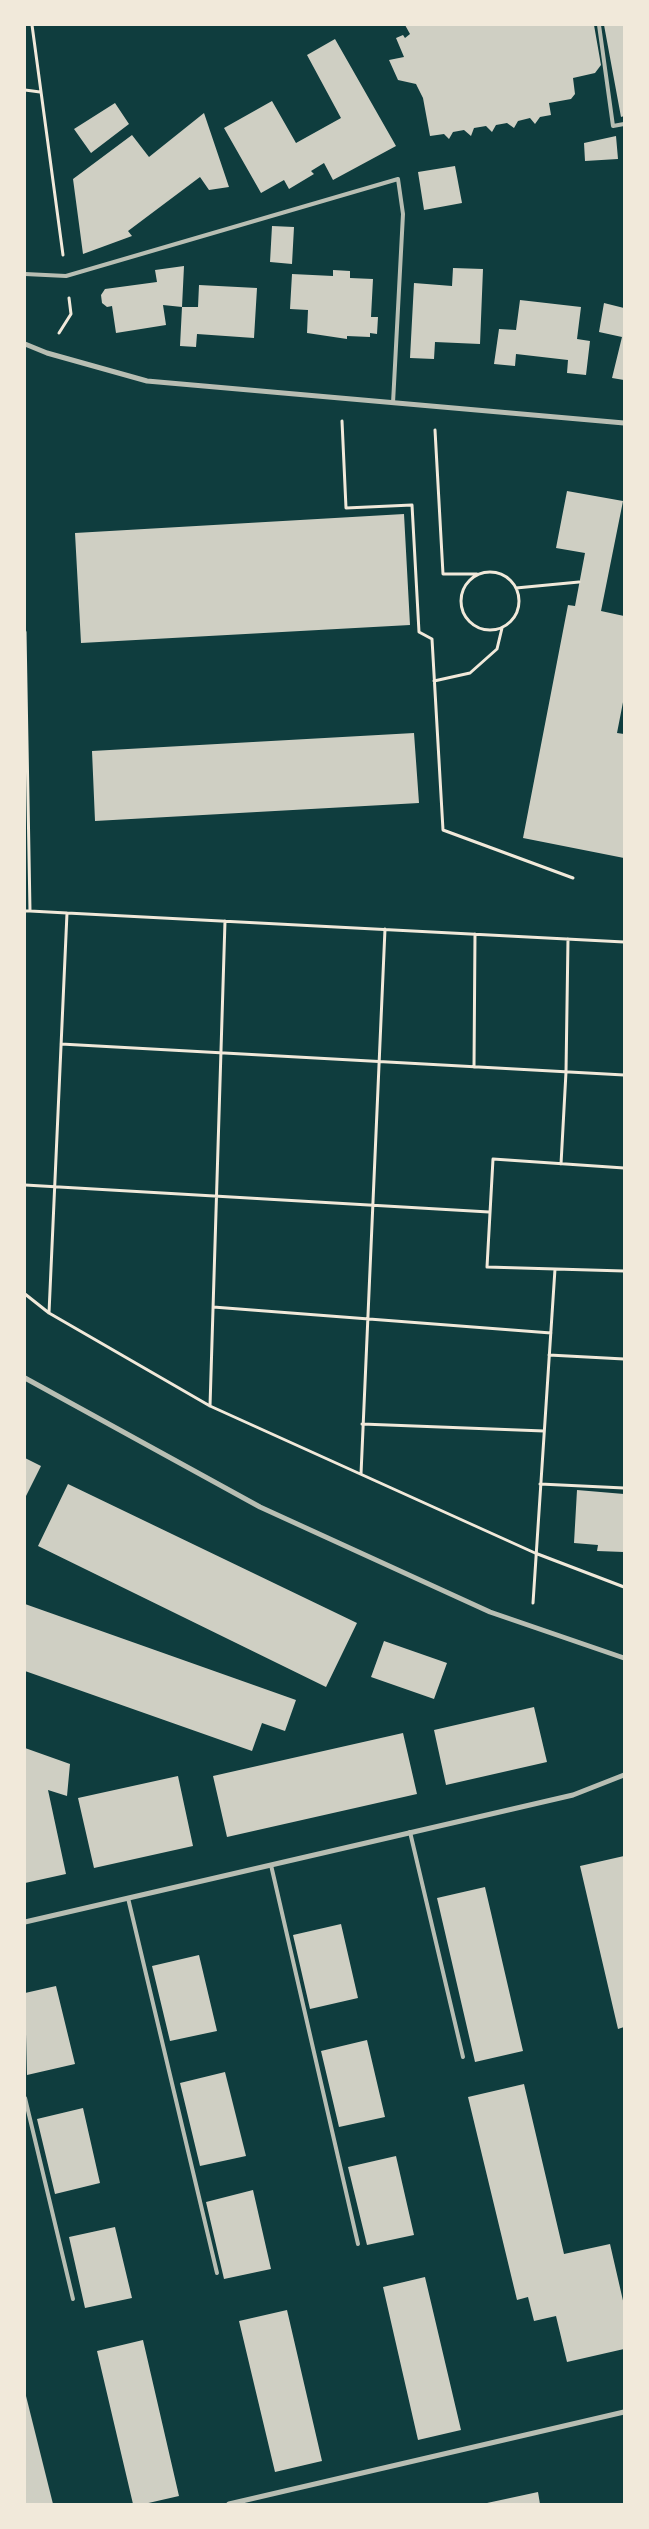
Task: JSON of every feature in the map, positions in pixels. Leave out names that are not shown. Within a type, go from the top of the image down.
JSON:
[{"type":"street","points":[[25,344],[47,353],[147,381],[624,423]]},
{"type":"street","points":[[25,1378],[260,1507],[490,1612],[624,1658]]},
{"type":"street","points":[[25,1922],[573,1795],[624,1775]]},
{"type":"street","points":[[229,2504],[624,2412]]},
{"type":"lane","points":[[599,25],[613,126],[624,124]]},
{"type":"lane","points":[[25,274],[66,276],[398,179],[403,214],[392,403]]},
{"type":"lane","points":[[410,1832],[463,2057]]},
{"type":"lane","points":[[271,1864],[358,2244]]},
{"type":"lane","points":[[128,1898],[217,2273]]},
{"type":"lane","points":[[25,2098],[73,2299]]},
{"type":"path","points":[[32,25],[71,314],[47,353]]},
{"type":"path","points":[[25,90],[40,92]]},
{"type":"path","points":[[435,427],[442,574],[477,574],[488,571],[500,573],[510,579],[516,588],[519,599],[517,611],[511,621],[502,628],[491,630],[479,628],[462,613],[460,602],[462,590],[468,580],[477,574]]},
{"type":"path","points":[[343,449],[346,508],[412,505],[419,632],[432,639],[443,830],[573,878]]},
{"type":"path","points":[[516,588],[579,582]]},
{"type":"path","points":[[434,681],[470,673],[497,649],[502,628]]},
{"type":"path","points":[[25,632],[30,911]]},
{"type":"path","points":[[25,911],[624,942]]},
{"type":"path","points":[[49,1313],[66,913]]},
{"type":"path","points":[[210,1406],[225,921]]},
{"type":"path","points":[[361,1474],[385,929]]},
{"type":"path","points":[[474,1067],[475,934]]},
{"type":"path","points":[[561,1164],[566,1072],[568,939]]},
{"type":"path","points":[[61,1044],[624,1075]]},
{"type":"path","points":[[624,1168],[492,1159],[487,1267],[624,1271]]},
{"type":"path","points":[[25,1185],[489,1212]]},
{"type":"path","points":[[531,1627],[555,1269]]},
{"type":"path","points":[[25,1294],[49,1313],[210,1406],[535,1554],[624,1587]]},
{"type":"path","points":[[213,1307],[550,1333]]},
{"type":"path","points":[[549,1355],[624,1359]]},
{"type":"path","points":[[362,1424],[544,1431]]},
{"type":"path","points":[[540,1484],[624,1488]]},
{"type":"building","points":[[405,25],[594,25],[601,65],[595,73],[573,78],[575,94],[571,99],[549,103],[551,115],[540,117],[535,124],[530,118],[518,121],[514,128],[507,123],[496,125],[492,132],[486,126],[474,128],[471,136],[464,130],[453,132],[449,139],[444,134],[430,136],[423,98],[416,84],[398,80],[389,60],[404,57],[396,38],[403,35],[405,38],[410,34]]},
{"type":"building","points":[[604,25],[624,25],[624,116],[621,117]]},
{"type":"building","points":[[335,39],[396,146],[333,180],[324,163],[311,171],[314,174],[289,189],[284,180],[261,193],[224,128],[272,101],[296,143],[341,118],[307,55]]},
{"type":"building","points":[[115,103],[129,124],[91,153],[74,129]]},
{"type":"building","points":[[204,113],[229,187],[209,190],[200,177],[128,231],[132,236],[83,254],[73,179],[132,135],[149,157]]},
{"type":"building","points":[[616,136],[618,159],[585,161],[584,143]]},
{"type":"building","points":[[455,166],[462,203],[424,210],[418,172]]},
{"type":"building","points":[[272,226],[294,227],[292,264],[270,262]]},
{"type":"building","points":[[184,266],[182,307],[163,305],[166,325],[116,333],[112,306],[107,307],[102,303],[101,295],[105,289],[157,282],[155,270]]},
{"type":"building","points":[[453,268],[483,269],[480,344],[435,342],[434,359],[410,358],[414,283],[452,286]]},
{"type":"building","points":[[333,270],[350,271],[350,278],[373,279],[371,317],[378,317],[377,334],[370,333],[370,337],[347,336],[347,339],[307,333],[308,310],[290,309],[292,274],[333,276]]},
{"type":"building","points":[[199,285],[257,288],[254,338],[197,334],[196,347],[180,346],[182,307],[198,307]]},
{"type":"building","points":[[520,300],[581,307],[577,339],[590,341],[586,375],[567,373],[568,360],[516,354],[515,366],[494,364],[499,329],[516,330]]},
{"type":"building","points":[[604,303],[624,308],[624,380],[612,378],[622,337],[599,332]]},
{"type":"building","points":[[567,491],[623,501],[601,611],[624,616],[624,697],[617,733],[624,734],[624,858],[523,838],[568,605],[575,606],[585,553],[556,548]]},
{"type":"building","points":[[404,514],[410,625],[81,643],[75,533]]},
{"type":"building","points":[[414,733],[419,803],[95,821],[92,751]]},
{"type":"building","points":[[25,1458],[41,1466],[25,1498]]},
{"type":"building","points":[[68,1484],[357,1623],[326,1687],[38,1546]]},
{"type":"building","points":[[577,1490],[624,1494],[624,1552],[597,1551],[598,1545],[574,1543]]},
{"type":"building","points":[[25,1604],[296,1700],[285,1731],[262,1723],[252,1751],[25,1671]]},
{"type":"building","points":[[384,1641],[447,1663],[434,1699],[371,1677]]},
{"type":"building","points":[[534,1707],[547,1762],[446,1785],[434,1730]]},
{"type":"building","points":[[403,1733],[417,1794],[227,1837],[213,1776]]},
{"type":"building","points":[[25,1748],[70,1764],[67,1796],[48,1790],[66,1874],[25,1883]]},
{"type":"building","points":[[178,1776],[193,1846],[94,1868],[78,1798]]},
{"type":"building","points":[[624,1856],[624,2027],[618,2029],[580,1866]]},
{"type":"building","points":[[485,1887],[523,2051],[475,2062],[437,1898]]},
{"type":"building","points":[[341,1924],[358,1998],[310,2009],[293,1935]]},
{"type":"building","points":[[199,1955],[217,2031],[170,2041],[152,1966]]},
{"type":"building","points":[[56,1986],[75,2064],[27,2075],[25,1993]]},
{"type":"building","points":[[367,2040],[385,2117],[339,2127],[321,2051]]},
{"type":"building","points":[[225,2072],[246,2156],[200,2166],[180,2083]]},
{"type":"building","points":[[524,2084],[564,2254],[610,2244],[624,2305],[624,2349],[567,2362],[556,2316],[534,2321],[528,2297],[517,2300],[468,2097]]},
{"type":"building","points":[[83,2108],[100,2183],[55,2194],[37,2119]]},
{"type":"building","points":[[396,2156],[414,2235],[367,2245],[348,2167]]},
{"type":"building","points":[[253,2190],[271,2269],[224,2279],[206,2202]]},
{"type":"building","points":[[115,2227],[132,2298],[85,2308],[69,2237]]},
{"type":"building","points":[[425,2277],[461,2430],[418,2440],[383,2287]]},
{"type":"building","points":[[287,2310],[322,2461],[275,2472],[239,2321]]},
{"type":"building","points":[[143,2340],[179,2496],[144,2504],[133,2504],[97,2351]]},
{"type":"building","points":[[26,2396],[53,2504],[25,2504]]},
{"type":"building","points":[[538,2492],[540,2504],[487,2504],[487,2503]]}]
